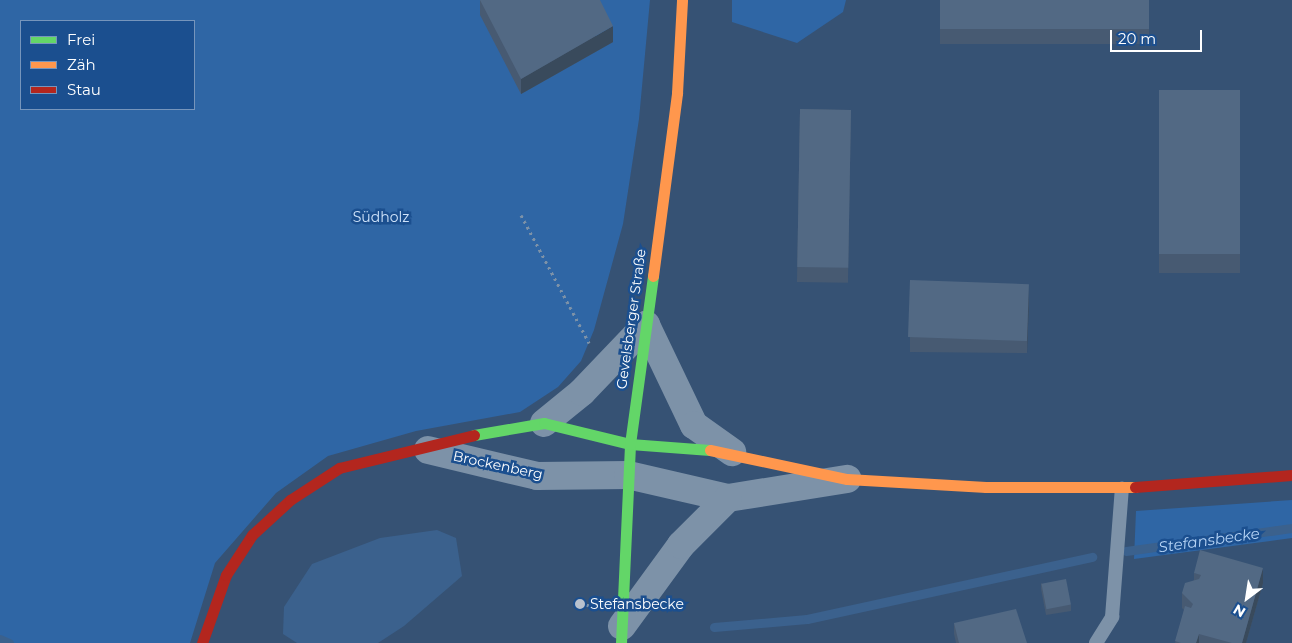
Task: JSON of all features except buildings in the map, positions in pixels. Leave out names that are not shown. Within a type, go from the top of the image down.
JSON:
[{"type":"street","name":"Gevelsberger Straße","points":[[621,635],[630,444],[677,93],[682,0]]},
{"type":"street","points":[[544,423],[646,325],[694,425],[732,452]]},
{"type":"street","name":"Brockenberg","points":[[202,643],[226,575],[252,535],[290,500],[340,468],[428,450],[492,431],[544,423],[630,444]]},
{"type":"street","points":[[630,444],[732,452],[847,479],[986,487],[1122,488],[1292,476]]},
{"type":"street","name":"Brockenberg","points":[[428,450],[537,476],[628,475]]},
{"type":"street","points":[[628,475],[728,498],[847,479]]},
{"type":"street","points":[[621,635],[681,545],[728,498]]},
{"type":"lane","points":[[1096,643],[1112,617],[1122,488]]},
{"type":"path","points":[[521,215],[586,340],[606,365]]},
{"type":"green space","name":"Südholz","points":[[0,0],[650,0],[639,119],[623,224],[594,330],[581,361],[558,387],[520,412],[416,431],[328,456],[276,493],[215,563],[190,643],[0,643]]},
{"type":"green space","points":[[732,0],[846,0],[843,12],[797,43],[732,22]]},
{"type":"green space","points":[[1292,500],[1292,538],[1134,559],[1136,511]]},
{"type":"shaded area","points":[[437,530],[456,538],[462,576],[404,626],[378,643],[297,643],[283,634],[284,607],[312,564],[380,538]]},
{"type":"waterway","name":"Stefansbecke","points":[[1126,551],[1292,528]]},
{"type":"waterway","name":"Stefansbecke","points":[[714,627],[807,619],[1092,557]]},
{"type":"waterway","name":"Stefansbecke","points":[[0,639],[9,643]]},
{"type":"traffic: fast","points":[[621,643],[630,444],[653,276]]},
{"type":"traffic: fast","points":[[474,435],[544,423],[630,444],[710,450]]},
{"type":"traffic: slow","points":[[653,276],[677,93],[682,0]]},
{"type":"traffic: slow","points":[[710,450],[847,479],[986,487],[1135,487]]},
{"type":"traffic: jam","points":[[202,643],[226,575],[252,535],[290,500],[339,468],[474,435]]},
{"type":"traffic: jam","points":[[1135,487],[1292,475]]},
{"type":"place","name":"Stefansbecke","points":[[580,604]]}]
